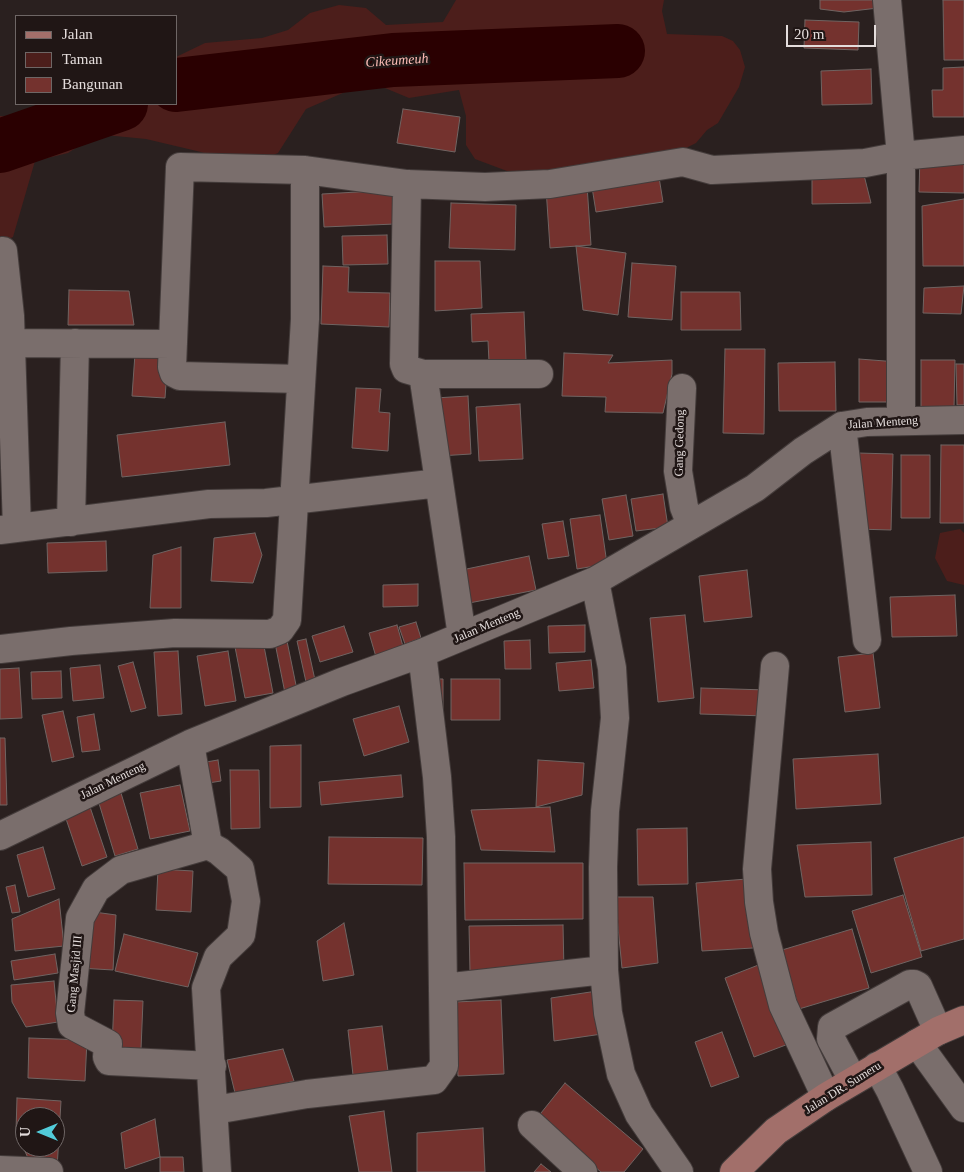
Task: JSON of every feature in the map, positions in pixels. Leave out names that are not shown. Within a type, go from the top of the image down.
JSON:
[{"type":"main road","name":"Jalan DR. Sumeru","points":[[734,1172],[776,1131],[826,1097],[927,1037],[964,1020]]},
{"type":"street","points":[[887,0],[901,156],[901,420]]},
{"type":"street","points":[[301,379],[180,376],[174,373],[172,367],[180,167],[305,170],[407,184],[485,187],[550,184],[683,162],[712,170],[866,163],[901,156],[964,150]]},
{"type":"street","points":[[0,649],[71,641],[175,633],[270,634],[280,630],[287,620],[305,319],[305,170]]},
{"type":"street","points":[[407,184],[404,364],[406,369],[423,374],[539,374]]},
{"type":"street","points":[[3,251],[8,529],[210,504],[266,503],[439,483]]},
{"type":"street","points":[[5,343],[173,344]]},
{"type":"street","points":[[71,522],[75,343]]},
{"type":"street","points":[[423,374],[462,636]]},
{"type":"street","name":"Gang Gedong","points":[[682,388],[678,471],[684,507],[691,525]]},
{"type":"street","name":"Jalan Menteng","points":[[0,836],[190,744],[342,682],[422,653],[595,581],[755,488],[803,451],[842,426],[901,420],[964,420]]},
{"type":"street","points":[[842,426],[867,640]]},
{"type":"street","points":[[595,581],[612,668],[614,718],[605,811],[604,970],[608,1014],[621,1074],[639,1114],[680,1172]]},
{"type":"street","points":[[215,1110],[307,1094],[434,1080],[444,1066],[441,837],[437,777],[422,653]]},
{"type":"street","points":[[775,666],[757,869],[759,902],[764,933],[783,1004],[826,1097]]},
{"type":"street","points":[[190,744],[208,845],[219,851],[240,869],[246,901],[241,935],[218,957],[206,988],[215,1110],[217,1172]]},
{"type":"street","name":"Gang Masjid III","points":[[208,845],[121,870],[96,889],[80,918],[70,1013],[72,1025],[108,1044],[107,1057],[109,1061],[212,1066]]},
{"type":"street","points":[[443,988],[604,970]]},
{"type":"street","points":[[853,1080],[831,1039],[832,1027],[910,984],[914,984],[918,986],[927,1037],[964,1108]]},
{"type":"street","points":[[877,1066],[928,1172]]},
{"type":"street","points":[[532,1124],[583,1172]]},
{"type":"street","points":[[0,1170],[49,1172]]},
{"type":"green space","points":[[456,0],[664,0],[662,11],[667,34],[722,36],[733,41],[740,50],[745,67],[739,87],[718,123],[707,130],[696,143],[680,151],[559,170],[507,171],[475,159],[466,145],[466,116],[459,90],[409,98],[385,88],[361,85],[306,109],[278,153],[253,163],[213,157],[201,152],[146,139],[105,135],[86,141],[68,153],[35,161],[13,237],[0,243],[0,116],[24,118],[49,108],[78,105],[178,105],[178,56],[205,43],[262,38],[288,30],[310,13],[339,5],[366,8],[386,25],[443,22]]},
{"type":"green space","points":[[960,529],[964,533],[964,585],[947,581],[935,558],[940,533]]},
{"type":"building","points":[[820,0],[878,0],[878,8],[844,12],[820,9]]},
{"type":"building","points":[[943,0],[964,0],[964,60],[944,60]]},
{"type":"building","points":[[805,20],[859,22],[858,50],[804,48]]},
{"type":"building","points":[[964,67],[964,117],[933,117],[932,90],[943,90],[943,68]]},
{"type":"building","points":[[871,69],[872,104],[822,105],[821,71]]},
{"type":"building","points":[[403,109],[460,117],[455,152],[397,143]]},
{"type":"building","points":[[920,155],[964,155],[964,193],[919,192]]},
{"type":"building","points":[[658,171],[663,202],[596,212],[591,181]]},
{"type":"building","points":[[864,175],[871,203],[812,204],[812,176]]},
{"type":"building","points":[[587,185],[591,245],[550,248],[546,188]]},
{"type":"building","points":[[393,190],[395,224],[324,227],[322,194]]},
{"type":"building","points":[[964,199],[964,266],[923,266],[922,206]]},
{"type":"building","points":[[451,203],[516,205],[515,250],[449,248]]},
{"type":"building","points":[[387,235],[388,264],[343,265],[342,236]]},
{"type":"building","points":[[576,246],[626,253],[618,315],[583,310]]},
{"type":"building","points":[[435,261],[480,261],[482,308],[435,311]]},
{"type":"building","points":[[632,263],[676,266],[672,320],[628,317]]},
{"type":"building","points":[[323,266],[349,267],[348,292],[390,293],[389,327],[321,324]]},
{"type":"building","points":[[964,286],[961,314],[923,313],[924,288]]},
{"type":"building","points":[[69,290],[129,291],[134,325],[68,325]]},
{"type":"building","points":[[681,292],[740,292],[741,330],[681,330]]},
{"type":"building","points":[[524,312],[526,360],[489,362],[488,341],[472,342],[471,314]]},
{"type":"building","points":[[725,349],[765,349],[764,434],[723,433]]},
{"type":"building","points":[[564,353],[613,355],[608,363],[672,360],[672,374],[663,413],[605,412],[606,397],[562,396]]},
{"type":"building","points":[[135,354],[168,357],[165,398],[132,396]]},
{"type":"building","points":[[859,359],[898,362],[896,402],[859,402]]},
{"type":"building","points":[[921,360],[955,360],[954,408],[921,408]]},
{"type":"building","points":[[835,362],[836,411],[779,411],[778,363]]},
{"type":"building","points":[[956,364],[964,364],[964,405],[957,405]]},
{"type":"building","points":[[356,388],[381,389],[379,412],[390,413],[388,451],[352,448]]},
{"type":"building","points":[[468,396],[471,454],[439,456],[435,398]]},
{"type":"building","points":[[520,404],[523,459],[479,461],[476,407]]},
{"type":"building","points":[[225,422],[230,465],[122,477],[117,435]]},
{"type":"building","points":[[941,445],[964,445],[964,523],[940,523]]},
{"type":"building","points":[[858,453],[893,454],[891,530],[856,529]]},
{"type":"building","points":[[901,455],[930,455],[930,518],[901,518]]},
{"type":"building","points":[[663,494],[668,527],[636,531],[631,499]]},
{"type":"building","points":[[626,495],[633,536],[609,540],[602,499]]},
{"type":"building","points":[[600,515],[607,564],[577,569],[570,519]]},
{"type":"building","points":[[563,521],[569,556],[548,559],[542,524]]},
{"type":"building","points":[[255,533],[262,555],[253,583],[211,581],[214,538]]},
{"type":"building","points":[[106,541],[107,571],[48,573],[47,543]]},
{"type":"building","points":[[181,547],[181,608],[150,608],[153,555]]},
{"type":"building","points":[[529,556],[536,590],[464,604],[457,571]]},
{"type":"building","points":[[747,570],[752,617],[704,622],[699,576]]},
{"type":"building","points":[[418,584],[418,606],[383,607],[383,585]]},
{"type":"building","points":[[955,595],[957,636],[892,637],[890,597]]},
{"type":"building","points":[[685,615],[694,698],[658,702],[650,618]]},
{"type":"building","points":[[416,622],[421,638],[405,644],[399,627]]},
{"type":"building","points":[[397,625],[404,650],[376,657],[369,633]]},
{"type":"building","points":[[585,625],[585,652],[549,653],[548,626]]},
{"type":"building","points":[[344,626],[353,652],[320,662],[312,636]]},
{"type":"building","points":[[306,639],[315,680],[306,682],[297,641]]},
{"type":"building","points":[[530,640],[531,669],[505,669],[504,641]]},
{"type":"building","points":[[263,641],[273,693],[245,698],[235,647]]},
{"type":"building","points":[[287,641],[297,690],[285,693],[275,643]]},
{"type":"building","points":[[178,651],[182,714],[158,716],[154,652]]},
{"type":"building","points":[[228,651],[236,701],[205,706],[197,656]]},
{"type":"building","points":[[873,653],[880,708],[845,712],[838,657]]},
{"type":"building","points":[[591,660],[594,688],[559,691],[556,663]]},
{"type":"building","points":[[133,662],[146,708],[131,712],[118,666]]},
{"type":"building","points":[[100,665],[104,698],[73,701],[70,668]]},
{"type":"building","points":[[19,668],[22,718],[0,719],[0,669]]},
{"type":"building","points":[[61,671],[62,698],[32,699],[31,672]]},
{"type":"building","points":[[434,679],[443,679],[443,717]]},
{"type":"building","points":[[451,679],[500,679],[500,720],[451,720]]},
{"type":"building","points":[[701,688],[767,690],[767,716],[700,714]]},
{"type":"building","points":[[399,706],[409,742],[364,756],[353,719]]},
{"type":"building","points":[[63,711],[74,757],[52,762],[42,715]]},
{"type":"building","points":[[94,714],[100,750],[82,752],[77,717]]},
{"type":"building","points":[[0,738],[5,738],[7,805],[0,805]]},
{"type":"building","points":[[301,745],[301,807],[270,808],[270,746]]},
{"type":"building","points":[[878,754],[881,804],[796,809],[793,759]]},
{"type":"building","points":[[218,760],[221,781],[202,784],[200,763]]},
{"type":"building","points":[[538,760],[584,763],[582,795],[536,807]]},
{"type":"building","points":[[230,770],[259,770],[260,828],[231,829]]},
{"type":"building","points":[[401,775],[403,797],[321,805],[319,782]]},
{"type":"building","points":[[180,785],[190,831],[150,839],[140,793]]},
{"type":"building","points":[[121,793],[138,849],[115,856],[98,800]]},
{"type":"building","points":[[89,804],[107,857],[82,866],[64,813]]},
{"type":"building","points":[[550,807],[555,852],[481,850],[471,810]]},
{"type":"building","points":[[687,828],[688,884],[638,885],[637,829]]},
{"type":"building","points":[[329,837],[423,838],[422,885],[328,884]]},
{"type":"building","points":[[964,837],[964,939],[921,951],[894,858]]},
{"type":"building","points":[[871,842],[872,895],[805,897],[797,845]]},
{"type":"building","points":[[43,847],[55,889],[28,897],[17,855]]},
{"type":"building","points":[[464,863],[583,863],[583,919],[465,920]]},
{"type":"building","points":[[158,869],[193,871],[191,912],[156,910]]},
{"type":"building","points":[[747,879],[753,948],[702,951],[696,883]]},
{"type":"building","points":[[15,885],[20,912],[12,913],[6,887]]},
{"type":"building","points":[[903,895],[922,957],[871,973],[852,911]]},
{"type":"building","points":[[615,897],[653,897],[658,963],[622,968]]},
{"type":"building","points":[[59,899],[64,946],[15,951],[12,919]]},
{"type":"building","points":[[87,911],[116,915],[113,970],[79,968]]},
{"type":"building","points":[[344,923],[354,975],[323,981],[317,941]]},
{"type":"building","points":[[563,925],[564,971],[470,972],[469,926]]},
{"type":"building","points":[[852,929],[869,988],[799,1009],[782,950]]},
{"type":"building","points":[[124,934],[198,953],[188,987],[115,971]]},
{"type":"building","points":[[55,954],[58,973],[14,980],[11,961]]},
{"type":"building","points":[[761,964],[791,1043],[754,1057],[725,978]]},
{"type":"building","points":[[54,981],[58,1022],[26,1027],[12,1002],[11,985]]},
{"type":"building","points":[[597,991],[602,1034],[554,1041],[551,998]]},
{"type":"building","points":[[114,1000],[143,1001],[141,1049],[112,1048]]},
{"type":"building","points":[[501,1000],[504,1074],[458,1076],[455,1002]]},
{"type":"building","points":[[382,1026],[389,1079],[354,1084],[348,1030]]},
{"type":"building","points":[[722,1032],[739,1077],[711,1087],[695,1042]]},
{"type":"building","points":[[29,1038],[87,1040],[85,1081],[28,1078]]},
{"type":"building","points":[[283,1049],[294,1081],[236,1097],[227,1060]]},
{"type":"building","points":[[565,1083],[643,1149],[624,1172],[601,1172],[537,1118]]},
{"type":"building","points":[[17,1098],[61,1101],[61,1107],[17,1107]]},
{"type":"building","points":[[384,1111],[392,1172],[359,1172],[349,1116]]},
{"type":"building","points":[[155,1119],[160,1157],[125,1169],[121,1133]]},
{"type":"building","points":[[483,1128],[485,1172],[417,1172],[417,1133]]},
{"type":"building","points":[[28,1157],[58,1157],[57,1169],[32,1167]]},
{"type":"building","points":[[160,1157],[183,1157],[184,1172],[160,1172]]},
{"type":"building","points":[[541,1164],[551,1172],[534,1172]]},
{"type":"waterway","name":"Cikeumeuh","points":[[178,85],[393,60],[618,51]]},
{"type":"waterway","name":"Cikeumeuh","points":[[0,146],[118,105]]}]
